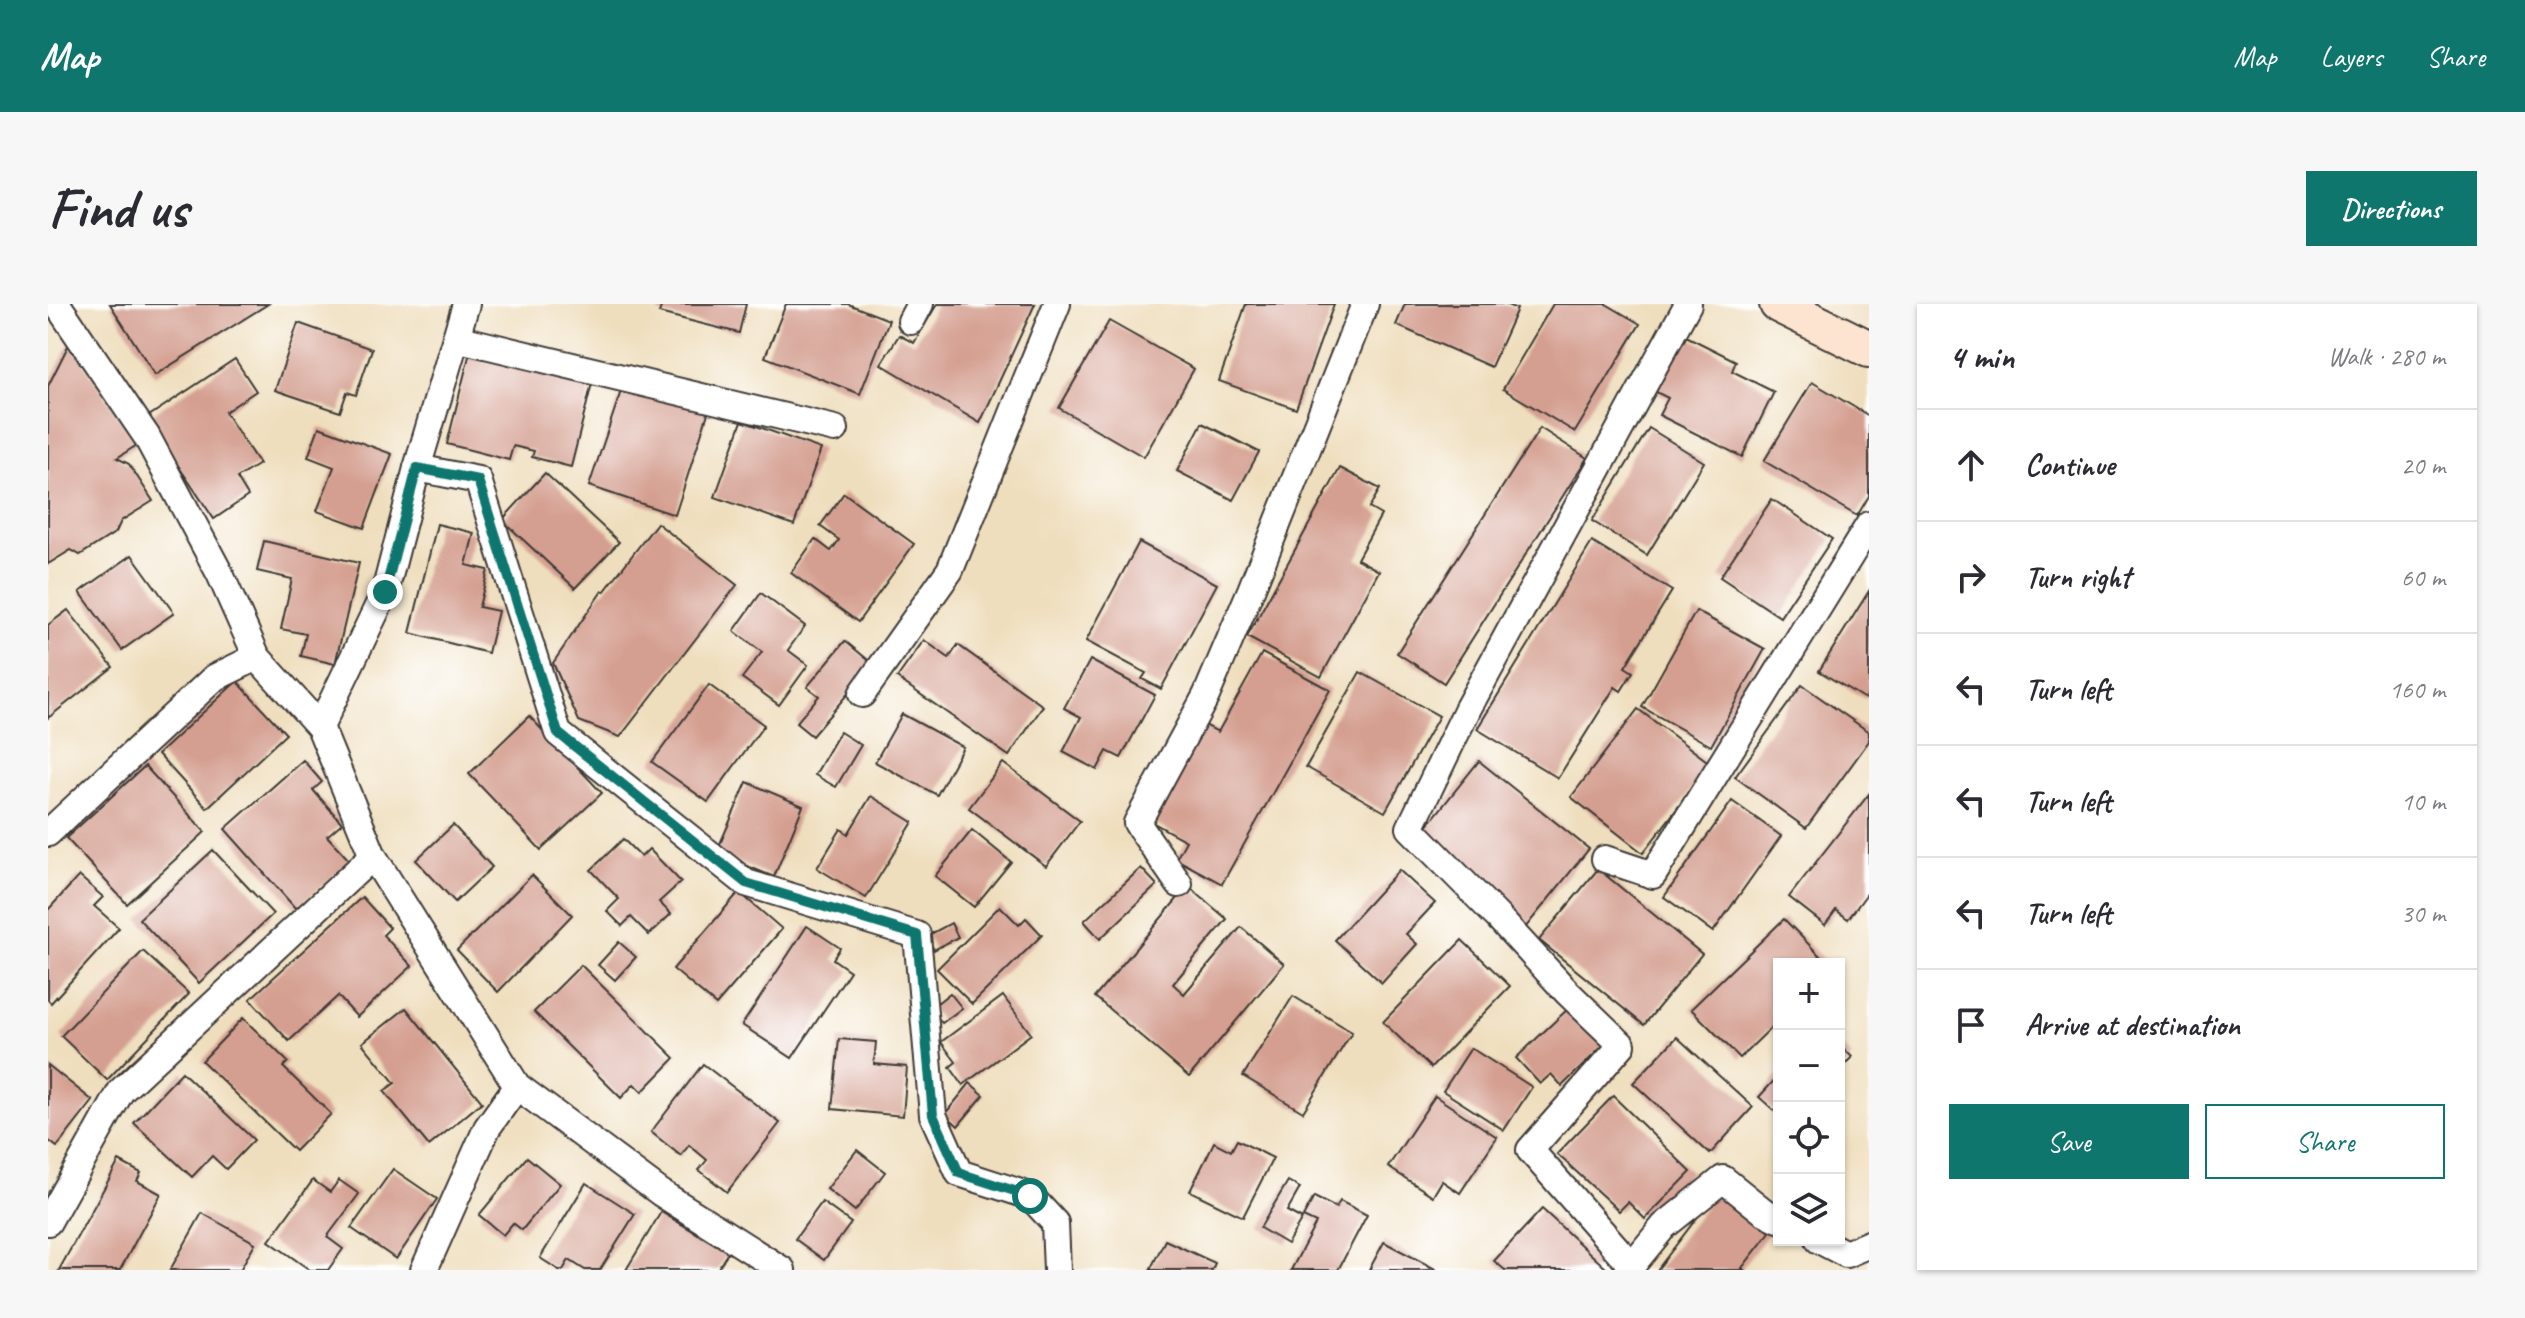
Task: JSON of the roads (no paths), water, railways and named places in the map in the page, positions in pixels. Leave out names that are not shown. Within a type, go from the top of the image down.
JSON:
[{"type":"street","points":[[57,304],[147,437],[220,574],[257,657],[320,727],[373,856],[517,1086],[661,1193],[742,1259],[782,1270]]},
{"type":"street","points":[[320,727],[385,592],[417,468],[466,304]]},
{"type":"street","points":[[862,694],[950,570],[1057,304]]},
{"type":"street","points":[[1179,884],[1137,823],[1206,696],[1365,304]]},
{"type":"street","points":[[1688,304],[1468,708],[1410,828],[1622,1045],[1530,1150],[1629,1268],[1664,1226],[1723,1179],[1773,1216]]},
{"type":"street","points":[[1778,304],[1869,349]]},
{"type":"street","points":[[456,338],[835,429]]},
{"type":"street","points":[[417,468],[478,480],[558,733],[746,883],[917,935],[933,1115],[959,1173],[1030,1196],[1055,1223],[1057,1270]]},
{"type":"street","points":[[1605,859],[1653,875],[1869,525]]},
{"type":"street","points":[[48,833],[214,678],[257,657]]},
{"type":"street","points":[[48,1222],[121,1091],[373,856]]},
{"type":"street","points":[[424,1270],[487,1128],[517,1086]]},
{"type":"street","points":[[1831,1246],[1846,1254],[1869,1244]]}]
